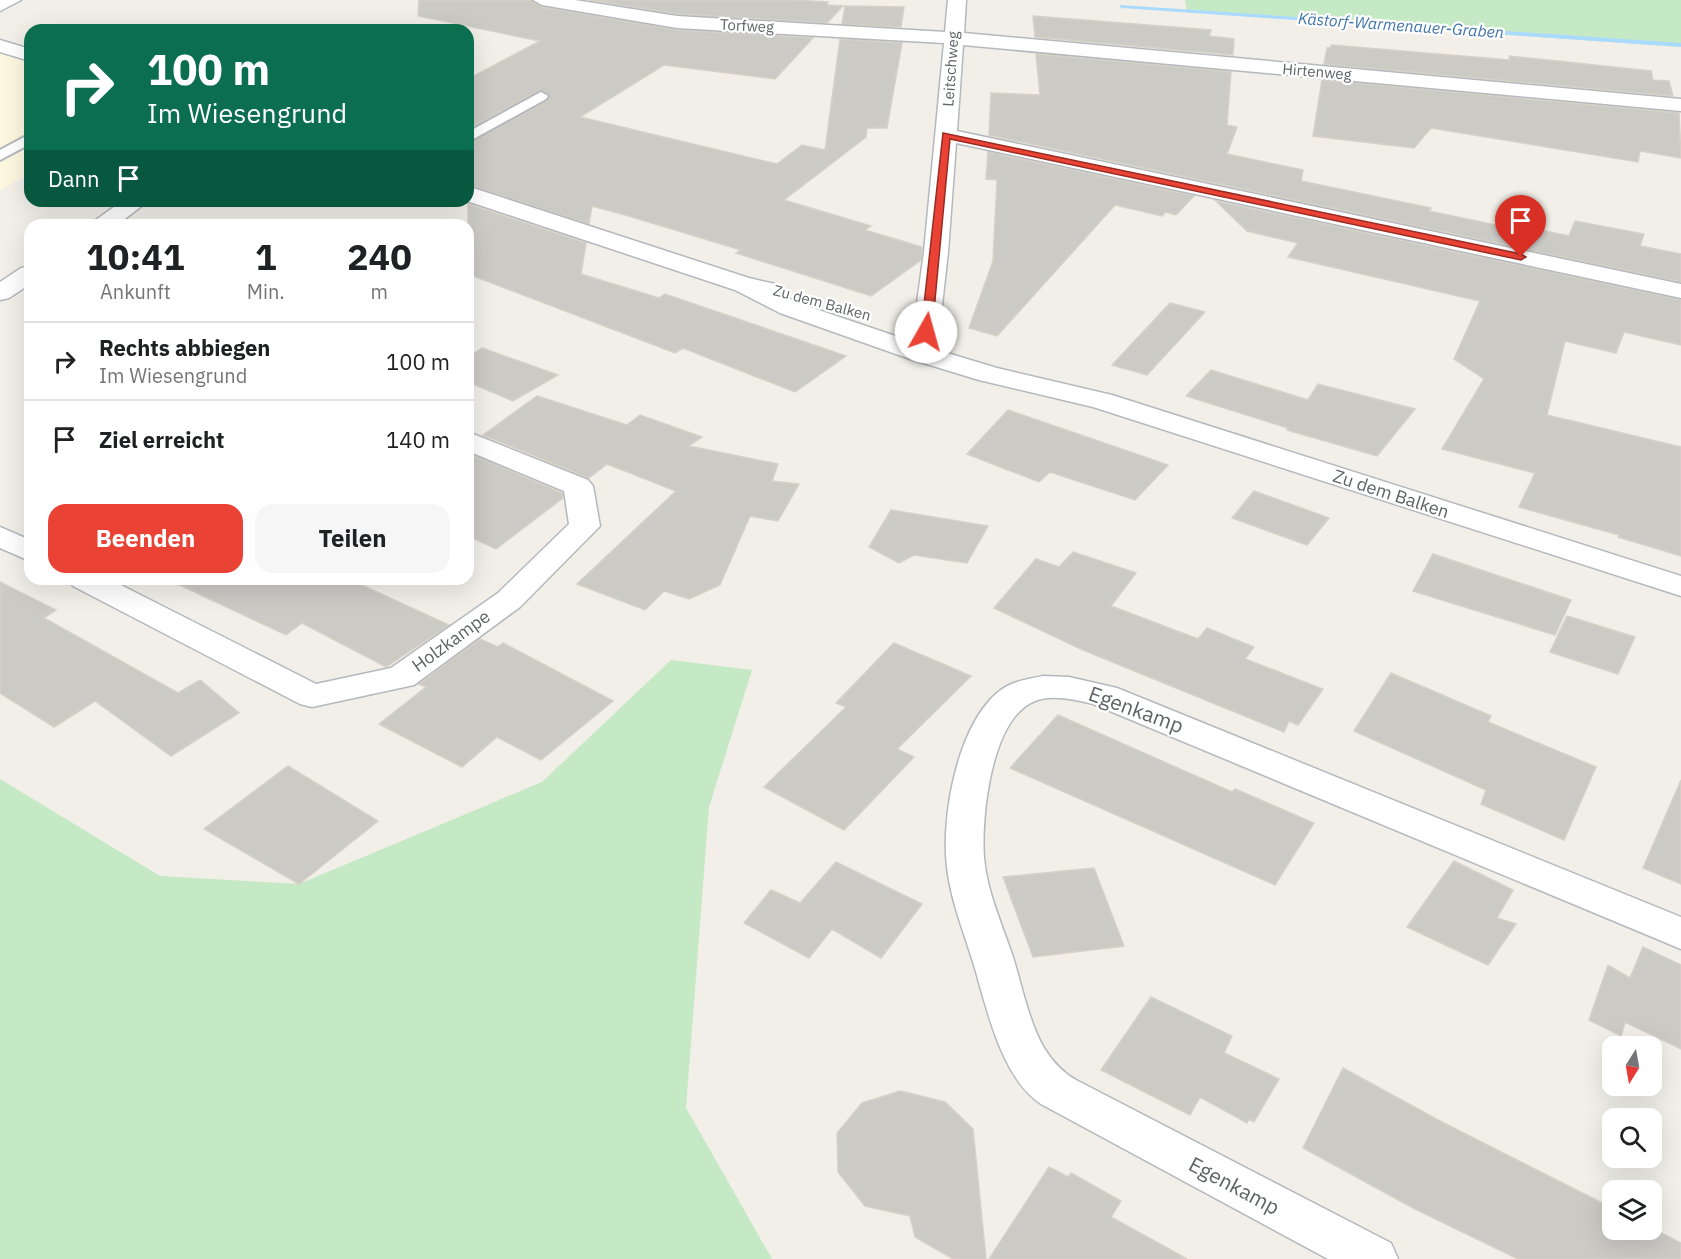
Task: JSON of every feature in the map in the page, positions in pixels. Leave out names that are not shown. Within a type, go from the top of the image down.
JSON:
[{"type":"street","points":[[0,6],[12,0]]},
{"type":"street","name":"Torfweg","points":[[542,0],[677,22],[953,38]]},
{"type":"street","name":"Leitschweg","points":[[923,343],[946,135],[957,0]]},
{"type":"street","name":"Hirtenweg","points":[[953,38],[1681,105]]},
{"type":"street","points":[[0,46],[24,53]]},
{"type":"street","points":[[946,135],[1681,291]]},
{"type":"street","name":"Zu dem Balken","points":[[474,196],[744,285],[789,308],[923,343],[989,374],[1102,401],[1681,586]]},
{"type":"street","points":[[110,219],[128,207]]},
{"type":"street","points":[[0,293],[24,277]]},
{"type":"street","name":"Holzkampe","points":[[96,585],[312,696],[402,677],[509,600],[585,526],[578,486],[474,443]]},
{"type":"street","points":[[0,536],[24,549]]},
{"type":"street","name":"Egenkamp","points":[[1374,1259],[1068,1098],[1040,1078],[1019,1041],[970,887],[965,856],[966,823],[978,760],[988,733],[1010,700],[1025,692],[1058,687],[1106,696],[1681,934]]},
{"type":"lane","points":[[474,135],[541,96]]},
{"type":"lane","points":[[0,156],[24,142]]},
{"type":"shaded area","points":[[0,52],[24,59],[24,177],[0,191]]},
{"type":"green space","points":[[1185,0],[1681,0],[1681,47],[1187,12]]},
{"type":"green space","points":[[671,660],[752,670],[709,807],[686,1108],[772,1259],[0,1259],[0,779],[160,876],[299,884],[542,782]]},
{"type":"building","points":[[419,0],[531,0],[542,7],[677,30],[813,38],[775,79],[664,65],[580,117],[777,164],[802,145],[825,150],[840,39],[902,43],[887,128],[867,128],[866,137],[784,200],[871,226],[865,230],[922,247],[921,260],[871,296],[736,253],[741,250],[592,206],[589,224],[474,187],[474,141],[547,101],[550,95],[540,90],[474,126],[474,76],[540,41],[474,27],[474,24],[457,24],[418,16]]},
{"type":"building","points":[[590,0],[792,0],[828,2],[827,5],[843,6],[827,23],[677,14]]},
{"type":"building","points":[[845,6],[904,7],[901,27],[842,24]]},
{"type":"building","points":[[1033,16],[1211,30],[1209,36],[1234,39],[1233,55],[1035,37]]},
{"type":"building","points":[[1331,45],[1510,60],[1509,56],[1651,71],[1653,80],[1669,81],[1673,96],[1324,64],[1327,48],[1331,48]]},
{"type":"building","points":[[1036,54],[1231,72],[1227,125],[1237,127],[1227,154],[1303,170],[1301,181],[1431,208],[1429,211],[1505,227],[1507,223],[1569,236],[1575,221],[1644,234],[1640,246],[1681,254],[1681,282],[989,135],[991,93],[1040,95]]},
{"type":"building","points":[[1322,80],[1679,113],[1681,158],[1640,151],[1638,162],[1431,128],[1414,148],[1313,136]]},
{"type":"building","points":[[988,152],[1194,196],[1176,215],[1166,212],[1162,216],[1115,205],[997,336],[969,328],[993,261],[997,180],[986,179]]},
{"type":"building","points":[[1216,201],[1681,300],[1681,345],[1624,332],[1616,353],[1565,341],[1547,415],[1681,447],[1681,556],[1618,537],[1619,535],[1519,507],[1535,473],[1442,449],[1484,379],[1454,359],[1480,301],[1288,257],[1298,243],[1247,231]]},
{"type":"building","points":[[474,206],[586,243],[581,274],[659,298],[665,294],[846,356],[795,392],[683,348],[675,353],[474,276],[474,219],[468,219],[468,207]]},
{"type":"building","points":[[1170,303],[1205,312],[1147,375],[1112,365]]},
{"type":"building","points":[[482,348],[558,375],[513,401],[474,385],[474,353]]},
{"type":"building","points":[[1211,370],[1308,400],[1318,384],[1415,409],[1377,456],[1287,430],[1288,428],[1186,396]]},
{"type":"building","points":[[537,396],[627,425],[640,415],[702,437],[689,446],[778,464],[772,481],[799,484],[778,521],[750,516],[720,585],[689,599],[664,591],[645,610],[577,584],[676,491],[607,464],[589,478],[483,435]]},
{"type":"building","points":[[1008,410],[1168,465],[1135,500],[1050,472],[1039,482],[967,454]]},
{"type":"building","points":[[474,456],[562,493],[563,498],[496,549],[474,539]]},
{"type":"building","points":[[1254,491],[1329,518],[1307,545],[1232,518]]},
{"type":"building","points":[[891,510],[988,526],[967,563],[914,555],[899,563],[869,547]]},
{"type":"building","points":[[1073,552],[1136,573],[1111,606],[1198,639],[1207,628],[1254,647],[1245,659],[1323,689],[1298,725],[1289,721],[1284,732],[1083,650],[994,608],[1036,559],[1059,567]]},
{"type":"building","points":[[1433,554],[1571,600],[1555,635],[1413,591]]},
{"type":"building","points":[[0,582],[56,610],[44,618],[178,693],[200,680],[239,713],[171,756],[95,701],[54,727],[0,693]]},
{"type":"building","points":[[180,585],[362,585],[449,625],[386,667],[302,623],[286,635]]},
{"type":"building","points":[[1567,616],[1635,637],[1618,674],[1550,652]]},
{"type":"building","points":[[480,639],[498,647],[503,643],[613,701],[541,760],[497,737],[462,767],[379,724],[426,687],[419,684]]},
{"type":"building","points":[[894,643],[971,676],[897,749],[914,757],[844,830],[764,787],[846,707],[836,703]]},
{"type":"building","points":[[1391,673],[1491,716],[1488,722],[1596,767],[1564,840],[1481,804],[1486,790],[1354,731]]},
{"type":"building","points":[[1058,715],[1232,792],[1235,789],[1314,823],[1275,885],[1010,768]]},
{"type":"building","points":[[288,766],[378,821],[299,884],[204,829]]},
{"type":"building","points":[[1681,780],[1681,884],[1643,868]]},
{"type":"building","points":[[1454,861],[1513,890],[1497,918],[1516,924],[1488,965],[1407,927]]},
{"type":"building","points":[[836,862],[922,904],[881,958],[832,929],[809,958],[744,923],[771,890],[800,903]]},
{"type":"building","points":[[1094,868],[1124,946],[1033,957],[1003,877]]},
{"type":"building","points":[[1643,947],[1681,965],[1681,1049],[1662,1040],[1662,1036],[1654,1036],[1625,1022],[1621,1036],[1589,1020],[1608,965],[1630,978]]},
{"type":"building","points":[[1151,997],[1232,1036],[1224,1053],[1279,1079],[1254,1122],[1249,1119],[1247,1123],[1200,1097],[1190,1115],[1101,1070]]},
{"type":"building","points":[[1343,1068],[1438,1120],[1602,1203],[1602,1240],[1662,1240],[1662,1233],[1681,1243],[1681,1259],[1518,1259],[1415,1209],[1303,1148]]},
{"type":"building","points":[[900,1091],[945,1102],[973,1129],[986,1259],[953,1259],[915,1237],[910,1216],[865,1206],[838,1172],[837,1133],[862,1103]]},
{"type":"building","points":[[1049,1167],[1068,1177],[1071,1173],[1121,1201],[1111,1217],[1187,1259],[989,1259]]},
{"type":"waterway","name":"Kästorf-Warmenauer-Graben","points":[[1122,6],[1681,45]]},
{"type":"route","points":[[926,332],[936,252],[946,135],[1521,257]]}]
